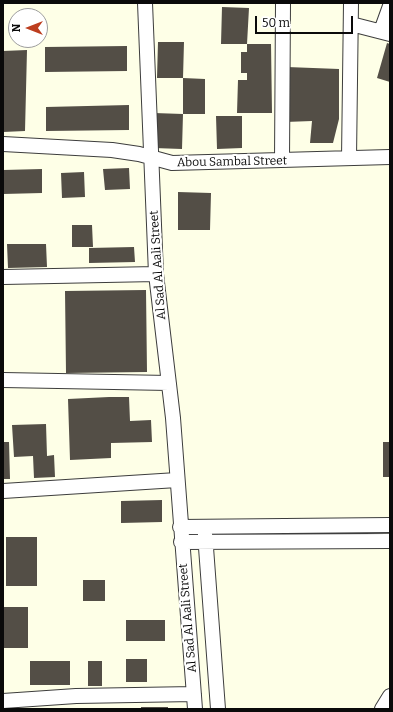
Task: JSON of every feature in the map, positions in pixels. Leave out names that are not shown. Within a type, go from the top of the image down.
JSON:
[{"type":"street","name":"Al Sad Al Aali Street","points":[[145,3],[156,274],[169,383],[195,709]]},
{"type":"street","points":[[282,160],[283,3]]},
{"type":"street","points":[[349,158],[351,3]]},
{"type":"street","points":[[350,24],[386,33],[390,6]]},
{"type":"street","name":"Abou Sambal Street","points":[[3,144],[112,150],[139,154],[151,159],[172,163],[390,157]]},
{"type":"street","points":[[3,278],[156,274]]},
{"type":"street","points":[[3,380],[169,383]]},
{"type":"street","points":[[3,491],[177,480]]},
{"type":"street","points":[[180,527],[390,525]]},
{"type":"street","points":[[205,527],[218,709]]},
{"type":"street","points":[[181,542],[390,541]]},
{"type":"street","points":[[3,701],[76,696],[194,694]]},
{"type":"street","points":[[382,709],[390,696]]},
{"type":"building","points":[[222,7],[249,8],[247,44],[221,44]]},
{"type":"building","points":[[158,42],[184,42],[183,78],[157,78]]},
{"type":"building","points":[[387,43],[390,44],[390,82],[377,78]]},
{"type":"building","points":[[247,44],[271,44],[272,113],[237,113],[238,80],[247,80],[247,73],[241,73],[241,52],[247,52]]},
{"type":"building","points":[[127,46],[127,71],[45,72],[45,48]]},
{"type":"building","points":[[27,50],[25,131],[3,132],[3,51]]},
{"type":"building","points":[[287,67],[339,69],[339,119],[333,143],[310,143],[312,121],[285,122]]},
{"type":"building","points":[[183,78],[205,79],[205,114],[183,114]]},
{"type":"building","points":[[129,105],[129,130],[46,131],[46,107]]},
{"type":"building","points":[[154,113],[183,114],[182,149],[154,148]]},
{"type":"building","points":[[216,116],[242,116],[242,148],[217,149]]},
{"type":"building","points":[[129,168],[130,189],[105,190],[103,169]]},
{"type":"building","points":[[42,169],[42,193],[3,194],[3,170]]},
{"type":"building","points":[[84,172],[85,197],[62,198],[61,173]]},
{"type":"building","points":[[178,192],[211,193],[210,230],[178,230]]},
{"type":"building","points":[[72,225],[92,225],[93,247],[72,247]]},
{"type":"building","points":[[7,244],[46,244],[47,267],[8,268]]},
{"type":"building","points":[[134,247],[135,262],[89,263],[89,248]]},
{"type":"building","points":[[146,290],[147,372],[66,373],[65,291]]},
{"type":"building","points":[[129,397],[130,421],[151,420],[152,442],[111,443],[111,458],[70,460],[68,399]]},
{"type":"building","points":[[46,424],[47,456],[54,455],[55,477],[34,478],[33,456],[14,457],[12,425]]},
{"type":"building","points":[[3,442],[9,442],[10,479],[3,479]]},
{"type":"building","points":[[383,442],[390,442],[390,477],[383,477]]},
{"type":"building","points":[[162,500],[162,522],[121,523],[121,501]]},
{"type":"building","points":[[6,537],[37,537],[37,586],[6,586]]},
{"type":"building","points":[[83,580],[105,580],[105,601],[83,601]]},
{"type":"building","points":[[3,607],[28,607],[28,648],[3,648]]},
{"type":"building","points":[[126,620],[165,620],[165,641],[126,641]]},
{"type":"building","points":[[126,659],[147,659],[147,682],[126,682]]},
{"type":"building","points":[[30,661],[70,661],[70,685],[30,685]]},
{"type":"building","points":[[88,661],[102,661],[102,686],[88,686]]},
{"type":"building","points":[[141,707],[168,707],[168,709],[141,709]]}]
